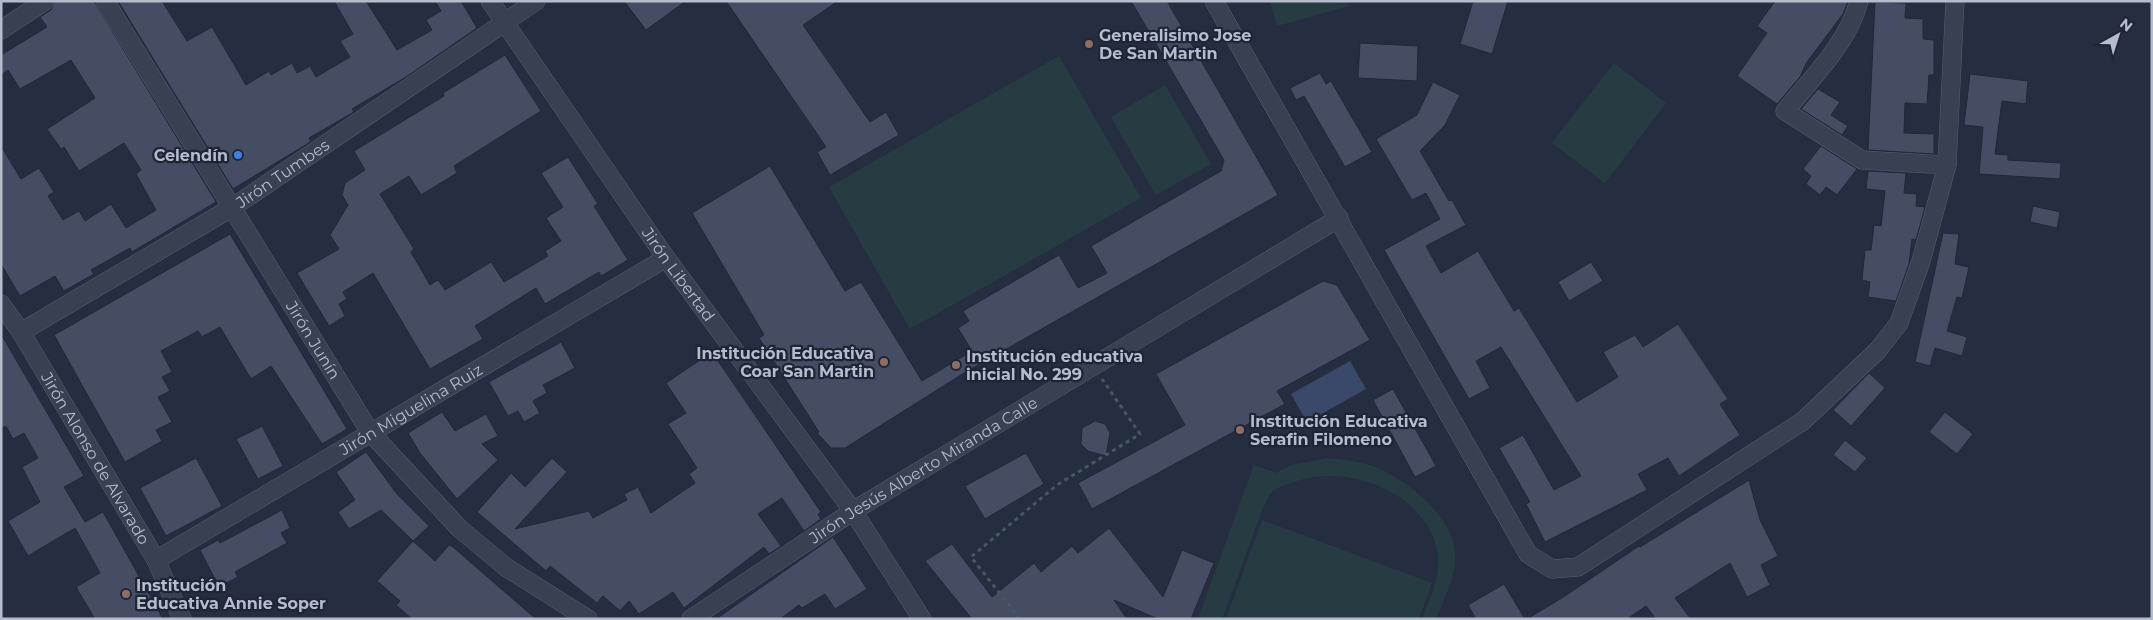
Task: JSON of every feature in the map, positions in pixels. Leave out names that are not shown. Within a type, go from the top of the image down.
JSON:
[{"type":"street","points":[[1,30],[45,1]]},
{"type":"street","name":"Jirón Junín","points":[[105,1],[370,432],[459,528],[507,568],[588,619]]},
{"type":"street","name":"Jirón Libertad","points":[[490,1],[666,258],[853,511],[922,619]]},
{"type":"street","name":"Jirón Tumbes","points":[[21,332],[233,208],[536,1]]},
{"type":"street","points":[[1214,1],[1339,218],[1528,554],[1552,569],[1578,567],[1803,421],[1878,350],[1899,323],[1921,261],[1947,165],[1955,1]]},
{"type":"street","points":[[1859,1],[1855,18],[1824,64],[1786,111],[1862,160],[1947,165]]},
{"type":"street","name":"Jirón Jesús Alberto Miranda Calle","points":[[690,619],[853,511],[1339,218]]},
{"type":"street","name":"Jirón Miguelina Ruiz","points":[[156,560],[666,258]]},
{"type":"street","name":"Jirón Alonso de Alvarado","points":[[1,304],[21,332],[156,560],[182,619]]},
{"type":"path","points":[[1020,619],[971,557],[1057,486],[1140,434],[1093,366]]},
{"type":"green space","points":[[1270,1],[1347,1],[1349,6],[1277,26]]},
{"type":"green space","points":[[1059,56],[1141,198],[910,329],[829,187]]},
{"type":"green space","points":[[1614,63],[1666,103],[1605,183],[1552,143]]},
{"type":"green space","points":[[1165,85],[1211,164],[1156,195],[1111,117]]},
{"type":"green space","points":[[1328,458],[1365,464],[1391,475],[1405,483],[1418,494],[1442,519],[1450,533],[1455,548],[1455,564],[1450,584],[1436,619],[1422,619],[1438,572],[1438,556],[1432,534],[1420,516],[1404,500],[1385,488],[1363,480],[1341,476],[1318,477],[1297,481],[1279,488],[1270,494],[1263,508],[1222,619],[1198,619],[1254,465],[1276,473],[1291,465]]},
{"type":"green space","points":[[1262,520],[1432,583],[1419,619],[1226,619]]},
{"type":"water","points":[[1350,361],[1366,389],[1307,422],[1291,394]]},
{"type":"building","points":[[55,1],[94,1],[216,202],[132,252],[130,248],[91,270],[94,274],[64,291],[55,276],[20,296],[1,264],[1,146],[21,179],[39,168],[54,192],[48,196],[63,220],[79,211],[85,221],[111,204],[126,228],[156,210],[136,174],[141,170],[124,143],[79,171],[64,147],[61,149],[47,129],[95,98],[71,60],[20,89],[8,70],[1,75],[1,55],[47,27],[40,17],[51,10]]},
{"type":"building","points":[[118,1],[162,1],[187,41],[212,27],[246,85],[269,71],[271,75],[292,63],[297,73],[310,66],[316,77],[350,57],[340,41],[353,34],[334,1],[366,1],[397,50],[432,30],[426,20],[441,11],[435,1],[461,1],[477,28],[406,77],[352,109],[354,112],[309,138],[311,141],[307,144],[233,189]]},
{"type":"building","points":[[624,1],[686,1],[646,30]]},
{"type":"building","points":[[726,1],[838,1],[803,25],[870,122],[886,112],[899,135],[830,175],[817,152],[826,147]]},
{"type":"building","points":[[1131,1],[1167,1],[1278,195],[964,373],[845,448],[831,448],[817,433],[819,432],[759,338],[764,335],[692,213],[770,166],[845,291],[861,282],[922,381],[972,351],[958,328],[969,321],[963,311],[1059,255],[1078,288],[1107,273],[1091,246],[1221,171],[1224,160]]},
{"type":"building","points":[[1473,1],[1508,1],[1492,54],[1460,44]]},
{"type":"building","points":[[1775,1],[1848,1],[1843,14],[1807,62],[1800,77],[1777,104],[1737,76],[1767,33],[1757,26]]},
{"type":"building","points":[[1875,2],[1906,3],[1905,18],[1923,19],[1923,39],[1934,40],[1934,75],[1929,75],[1927,104],[1905,103],[1904,133],[1934,134],[1934,154],[1868,150]]},
{"type":"building","points":[[1360,43],[1418,46],[1417,81],[1358,78]]},
{"type":"building","points":[[505,55],[541,111],[454,166],[457,173],[421,195],[409,176],[380,194],[414,249],[411,252],[430,285],[438,280],[445,290],[491,262],[504,282],[548,256],[545,251],[561,241],[546,218],[563,207],[541,173],[568,157],[598,204],[594,206],[628,260],[601,276],[599,272],[545,304],[536,288],[475,326],[483,339],[430,369],[373,273],[343,292],[347,299],[339,304],[345,316],[329,326],[297,273],[339,249],[330,235],[348,205],[342,195],[345,183],[365,170],[354,151],[444,96],[443,93]]},
{"type":"building","points":[[1320,73],[1326,84],[1331,81],[1372,152],[1345,167],[1304,96],[1296,100],[1290,88]]},
{"type":"building","points":[[1970,74],[2028,81],[2026,104],[2002,101],[1995,154],[2008,155],[2008,160],[2061,163],[2060,179],[1979,174],[1983,127],[1964,125]]},
{"type":"building","points":[[1433,82],[1460,95],[1445,125],[1420,151],[1449,201],[1452,200],[1466,225],[1426,246],[1441,273],[1478,251],[1514,311],[1519,308],[1577,402],[1618,377],[1603,352],[1635,335],[1643,347],[1678,324],[1728,399],[1720,404],[1740,435],[1679,476],[1668,458],[1638,474],[1647,490],[1545,542],[1526,504],[1530,502],[1499,448],[1523,435],[1554,490],[1581,476],[1501,347],[1476,361],[1490,388],[1469,399],[1384,250],[1440,219],[1426,193],[1412,200],[1376,139],[1417,115]]},
{"type":"building","points":[[1818,89],[1840,102],[1831,115],[1848,126],[1842,135],[1801,109]]},
{"type":"building","points":[[1821,146],[1857,169],[1837,195],[1826,187],[1820,195],[1806,184],[1811,176],[1803,169]]},
{"type":"building","points":[[1868,171],[1906,173],[1904,193],[1917,194],[1916,206],[1925,207],[1916,240],[1912,239],[1909,264],[1896,301],[1868,297],[1870,282],[1862,280],[1865,250],[1871,250],[1874,225],[1881,226],[1885,191],[1866,189]]},
{"type":"building","points":[[2033,206],[2060,212],[2057,228],[2030,222]]},
{"type":"building","points":[[1943,233],[1959,234],[1955,264],[1969,267],[1962,298],[1957,297],[1947,331],[1967,337],[1962,356],[1935,348],[1930,366],[1915,362]]},
{"type":"building","points":[[230,234],[347,429],[322,444],[271,366],[251,379],[220,327],[202,337],[198,331],[161,351],[172,372],[162,377],[170,391],[158,397],[172,422],[156,430],[162,441],[125,462],[54,335]]},
{"type":"building","points":[[1591,262],[1603,281],[1569,301],[1558,282]]},
{"type":"building","points":[[1323,281],[1337,285],[1370,340],[1277,391],[1285,404],[1092,509],[1078,483],[1185,425],[1156,374]]},
{"type":"building","points":[[1,334],[84,476],[64,487],[85,522],[103,512],[163,619],[95,619],[76,587],[100,573],[75,528],[28,556],[8,521],[40,502],[22,467],[38,458],[24,433],[13,439],[6,426],[1,429]]},
{"type":"building","points":[[561,342],[575,368],[543,385],[547,393],[533,401],[540,413],[524,422],[518,411],[508,416],[489,382]]},
{"type":"building","points":[[712,352],[821,512],[818,514],[821,519],[804,531],[782,498],[758,514],[781,546],[769,554],[764,547],[684,608],[673,592],[639,614],[629,601],[620,611],[603,596],[597,603],[550,566],[546,571],[477,512],[511,473],[525,487],[552,458],[567,472],[515,529],[589,511],[593,518],[627,500],[624,494],[638,487],[651,513],[695,483],[689,474],[697,468],[668,424],[686,413],[666,383]]},
{"type":"building","points":[[1869,373],[1885,388],[1851,426],[1833,410]]},
{"type":"building","points":[[1393,389],[1436,466],[1415,477],[1373,400]]},
{"type":"building","points":[[442,412],[455,431],[486,414],[498,436],[482,444],[498,460],[457,499],[420,453],[408,433]]},
{"type":"building","points":[[1945,412],[1973,434],[1957,454],[1929,432]]},
{"type":"building","points":[[1095,421],[1105,424],[1110,433],[1106,456],[1088,451],[1081,444],[1082,428]]},
{"type":"building","points":[[262,426],[283,466],[258,479],[236,439]]},
{"type":"building","points":[[1845,440],[1867,458],[1855,472],[1833,455]]},
{"type":"building","points":[[366,452],[397,494],[429,526],[413,541],[381,510],[349,529],[338,512],[355,500],[336,472]]},
{"type":"building","points":[[1026,453],[1044,484],[985,519],[965,486]]},
{"type":"building","points":[[196,458],[222,506],[166,536],[140,488]]},
{"type":"building","points":[[1749,480],[1760,520],[1778,556],[1761,565],[1770,585],[1747,597],[1730,563],[1675,598],[1691,619],[1656,619],[1646,606],[1627,619],[1527,619],[1639,546]]},
{"type":"building","points":[[282,510],[290,528],[281,533],[287,543],[235,572],[238,577],[219,587],[200,550],[218,540],[220,543]]},
{"type":"building","points":[[1109,528],[1163,597],[1182,550],[1214,563],[1191,619],[1158,619],[1114,600],[1127,619],[972,619],[925,561],[952,544],[992,597],[1034,563],[1041,572],[1072,546],[1078,553]]},
{"type":"building","points":[[833,537],[867,589],[835,609],[825,594],[802,608],[799,605],[780,619],[716,619]]},
{"type":"building","points":[[413,541],[435,561],[449,545],[453,547],[536,619],[412,619],[396,605],[400,601],[377,581]]},
{"type":"building","points":[[1504,584],[1525,619],[1476,619],[1468,605]]},
{"type":"place","name":"Generalisimo Jose De San Martin","points":[[1089,44]]},
{"type":"place","name":"Celendín","points":[[238,155]]},
{"type":"place","name":"Institución Educativa Coar San Martin","points":[[884,362]]},
{"type":"place","name":"Institución educativa inicial No. 299","points":[[956,365]]},
{"type":"place","name":"Institución Educativa Serafin Filomeno","points":[[1240,430]]},
{"type":"place","name":"Institución Educativa Annie Soper","points":[[126,594]]}]
